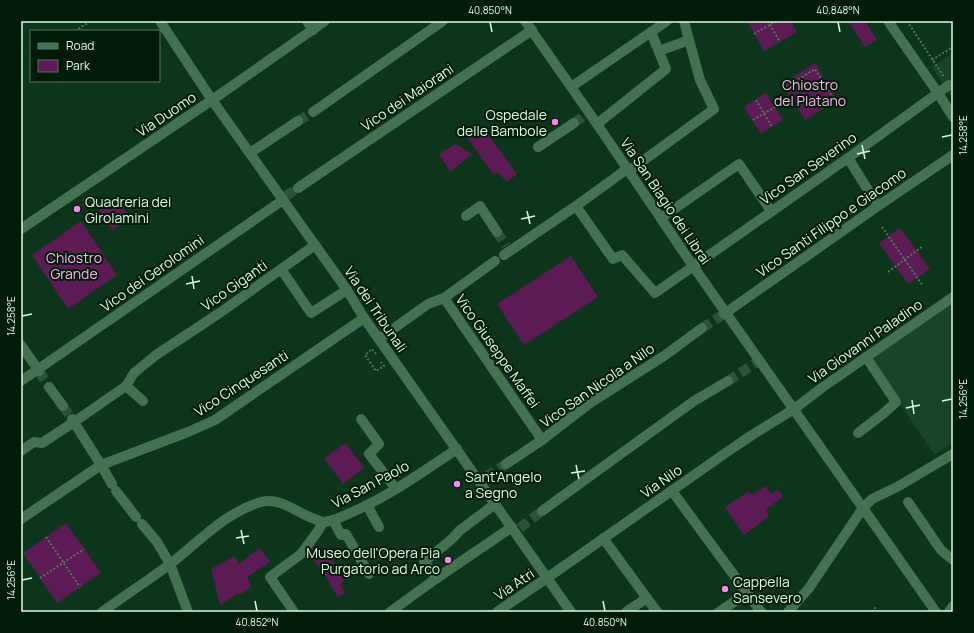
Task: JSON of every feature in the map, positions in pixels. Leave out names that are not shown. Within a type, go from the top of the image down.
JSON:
[{"type":"street","name":"Via dei Tribunali","points":[[160,21],[212,100],[284,198],[347,290],[364,318],[457,450],[482,479],[495,504],[516,529],[570,612]]},
{"type":"street","name":"Via Duomo","points":[[21,229],[212,100],[310,25],[325,21]]},
{"type":"street","points":[[313,112],[443,21]]},
{"type":"street","name":"Via San Biagio dei Librai","points":[[526,21],[725,313],[936,612]]},
{"type":"street","points":[[571,87],[667,21]]},
{"type":"street","points":[[379,339],[428,304],[444,298],[504,254],[662,147],[714,109],[700,80],[684,21]]},
{"type":"street","points":[[888,21],[953,117]]},
{"type":"street","name":"Vico dei Maiorani","points":[[298,188],[532,30]]},
{"type":"street","points":[[597,124],[666,69],[651,32]]},
{"type":"street","points":[[659,50],[689,40]]},
{"type":"street","name":"Vico San Severino","points":[[576,206],[613,259],[622,255],[655,293],[848,158],[949,85]]},
{"type":"street","points":[[250,153],[298,121]]},
{"type":"street","points":[[538,147],[574,123]]},
{"type":"street","name":"Vico Santi Filippo e Giacomo","points":[[725,313],[953,155]]},
{"type":"street","points":[[848,158],[878,206]]},
{"type":"street","points":[[661,218],[739,164],[771,211]]},
{"type":"street","name":"Vico dei Gerolomini","points":[[21,381],[284,198]]},
{"type":"street","points":[[466,216],[480,206],[497,232]]},
{"type":"street","name":"Vico Giganti","points":[[126,386],[134,373],[156,355],[221,312],[315,245]]},
{"type":"street","points":[[281,269],[311,313],[347,290]]},
{"type":"street","name":"Via Giovanni Paladino","points":[[794,409],[823,387],[953,297]]},
{"type":"street","name":"Vico Giuseppe Maffei","points":[[444,298],[542,440]]},
{"type":"street","name":"Vico Cinquesanti","points":[[21,519],[101,466],[215,420],[364,318]]},
{"type":"street","name":"Vico San Nicola a Nilo","points":[[506,464],[542,440],[590,403],[664,356],[702,328]]},
{"type":"street","points":[[21,345],[38,370]]},
{"type":"street","points":[[858,433],[896,402],[866,357]]},
{"type":"street","points":[[542,511],[694,401],[728,381]]},
{"type":"street","points":[[21,451],[34,442],[42,443],[126,386],[143,401]]},
{"type":"street","points":[[49,387],[63,406]]},
{"type":"street","name":"Via Nilo","points":[[547,578],[752,434],[794,409]]},
{"type":"street","points":[[361,419],[379,444],[370,454],[396,489]]},
{"type":"street","points":[[73,421],[114,487],[139,521],[157,542],[170,564],[188,612]]},
{"type":"street","name":"Via San Paolo","points":[[102,612],[170,564],[217,525],[244,508],[263,502],[273,501],[282,503],[306,516],[328,521],[367,505],[396,489],[457,450]]},
{"type":"street","points":[[788,612],[809,588],[862,508],[872,499],[897,487],[953,454]]},
{"type":"street","points":[[897,487],[941,550],[953,560]]},
{"type":"street","points":[[672,491],[761,612]]},
{"type":"street","points":[[437,578],[424,562],[453,538],[459,531],[495,504]]},
{"type":"street","points":[[367,505],[379,527]]},
{"type":"street","points":[[294,612],[270,577],[301,554],[318,531],[328,521],[341,535],[346,534],[369,574]]},
{"type":"street","points":[[390,612],[437,578],[516,529]]},
{"type":"street","points":[[603,538],[656,612]]},
{"type":"street","name":"Via Atri","points":[[497,612],[547,578]]},
{"type":"street","points":[[720,612],[748,593]]},
{"type":"street","points":[[626,612],[647,598]]},
{"type":"street","points":[[949,612],[953,606]]},
{"type":"path","points":[[77,30],[91,21]]},
{"type":"path","points":[[768,21],[780,42]]},
{"type":"path","points":[[754,34],[776,21]]},
{"type":"path","points":[[906,21],[949,85]]},
{"type":"path","points":[[932,60],[953,47]]},
{"type":"path","points":[[785,88],[815,69],[835,101]]},
{"type":"path","points":[[756,100],[772,127]]},
{"type":"path","points":[[753,120],[775,107]]},
{"type":"path","points":[[882,227],[923,286]]},
{"type":"path","points":[[888,272],[923,246]]},
{"type":"path","points":[[376,354],[372,349],[365,355],[376,372],[384,366],[381,362]]},
{"type":"path","points":[[46,537],[80,587]]},
{"type":"path","points":[[40,578],[84,549]]},
{"type":"path","points":[[872,612],[876,607]]},
{"type":"shaded area","points":[[953,53],[953,100],[932,67]]},
{"type":"shaded area","points":[[953,299],[953,444],[934,454],[869,358]]},
{"type":"green space","points":[[747,21],[791,21],[797,32],[764,51]]},
{"type":"green space","points":[[848,21],[865,21],[877,40],[865,47]]},
{"type":"green space","name":"Chiostro del Platano","points":[[815,63],[837,100],[805,120],[782,84]]},
{"type":"green space","points":[[766,93],[783,120],[761,134],[744,107]]},
{"type":"green space","points":[[480,124],[517,174],[507,182],[498,172],[494,175],[465,135]]},
{"type":"green space","points":[[456,144],[472,154],[450,172],[439,154]]},
{"type":"green space","points":[[117,198],[130,218],[112,230],[99,210]]},
{"type":"green space","name":"Chiostro Grande","points":[[81,221],[117,275],[68,309],[32,255]]},
{"type":"green space","points":[[900,228],[930,269],[908,284],[879,243]]},
{"type":"green space","points":[[571,256],[598,297],[524,345],[497,304]]},
{"type":"green space","points":[[346,443],[364,468],[343,484],[324,458]]},
{"type":"green space","points":[[766,486],[771,494],[779,490],[783,497],[766,509],[769,517],[744,535],[725,507],[749,491],[752,495]]},
{"type":"green space","points":[[66,523],[101,573],[57,603],[23,553]]},
{"type":"green space","points":[[314,543],[333,561],[344,581],[340,584],[345,593],[338,597],[322,571],[308,553]]},
{"type":"green space","points":[[260,548],[270,562],[247,577],[251,587],[239,595],[238,593],[220,605],[211,569],[234,556],[239,564]]},
{"type":"tunnel","points":[[298,121],[313,112]]},
{"type":"tunnel","points":[[574,123],[586,114]]},
{"type":"tunnel","points":[[286,196],[298,188]]},
{"type":"tunnel","points":[[497,232],[506,246]]},
{"type":"tunnel","points":[[702,328],[724,314]]},
{"type":"tunnel","points":[[728,381],[760,360]]},
{"type":"tunnel","points":[[39,371],[49,387]]},
{"type":"tunnel","points":[[63,406],[72,419]]},
{"type":"tunnel","points":[[486,477],[506,464]]},
{"type":"tunnel","points":[[520,528],[542,511]]},
{"type":"place","name":"Ospedale delle Bambole","points":[[555,122]]},
{"type":"place","name":"Quadreria dei Girolamini","points":[[77,209]]},
{"type":"place","name":"Sant'Angelo a Segno","points":[[457,484]]},
{"type":"place","name":"Museo dell'Opera Pia Purgatorio ad Arco","points":[[448,560]]},
{"type":"place","name":"Cappella Sansevero","points":[[725,589]]}]
